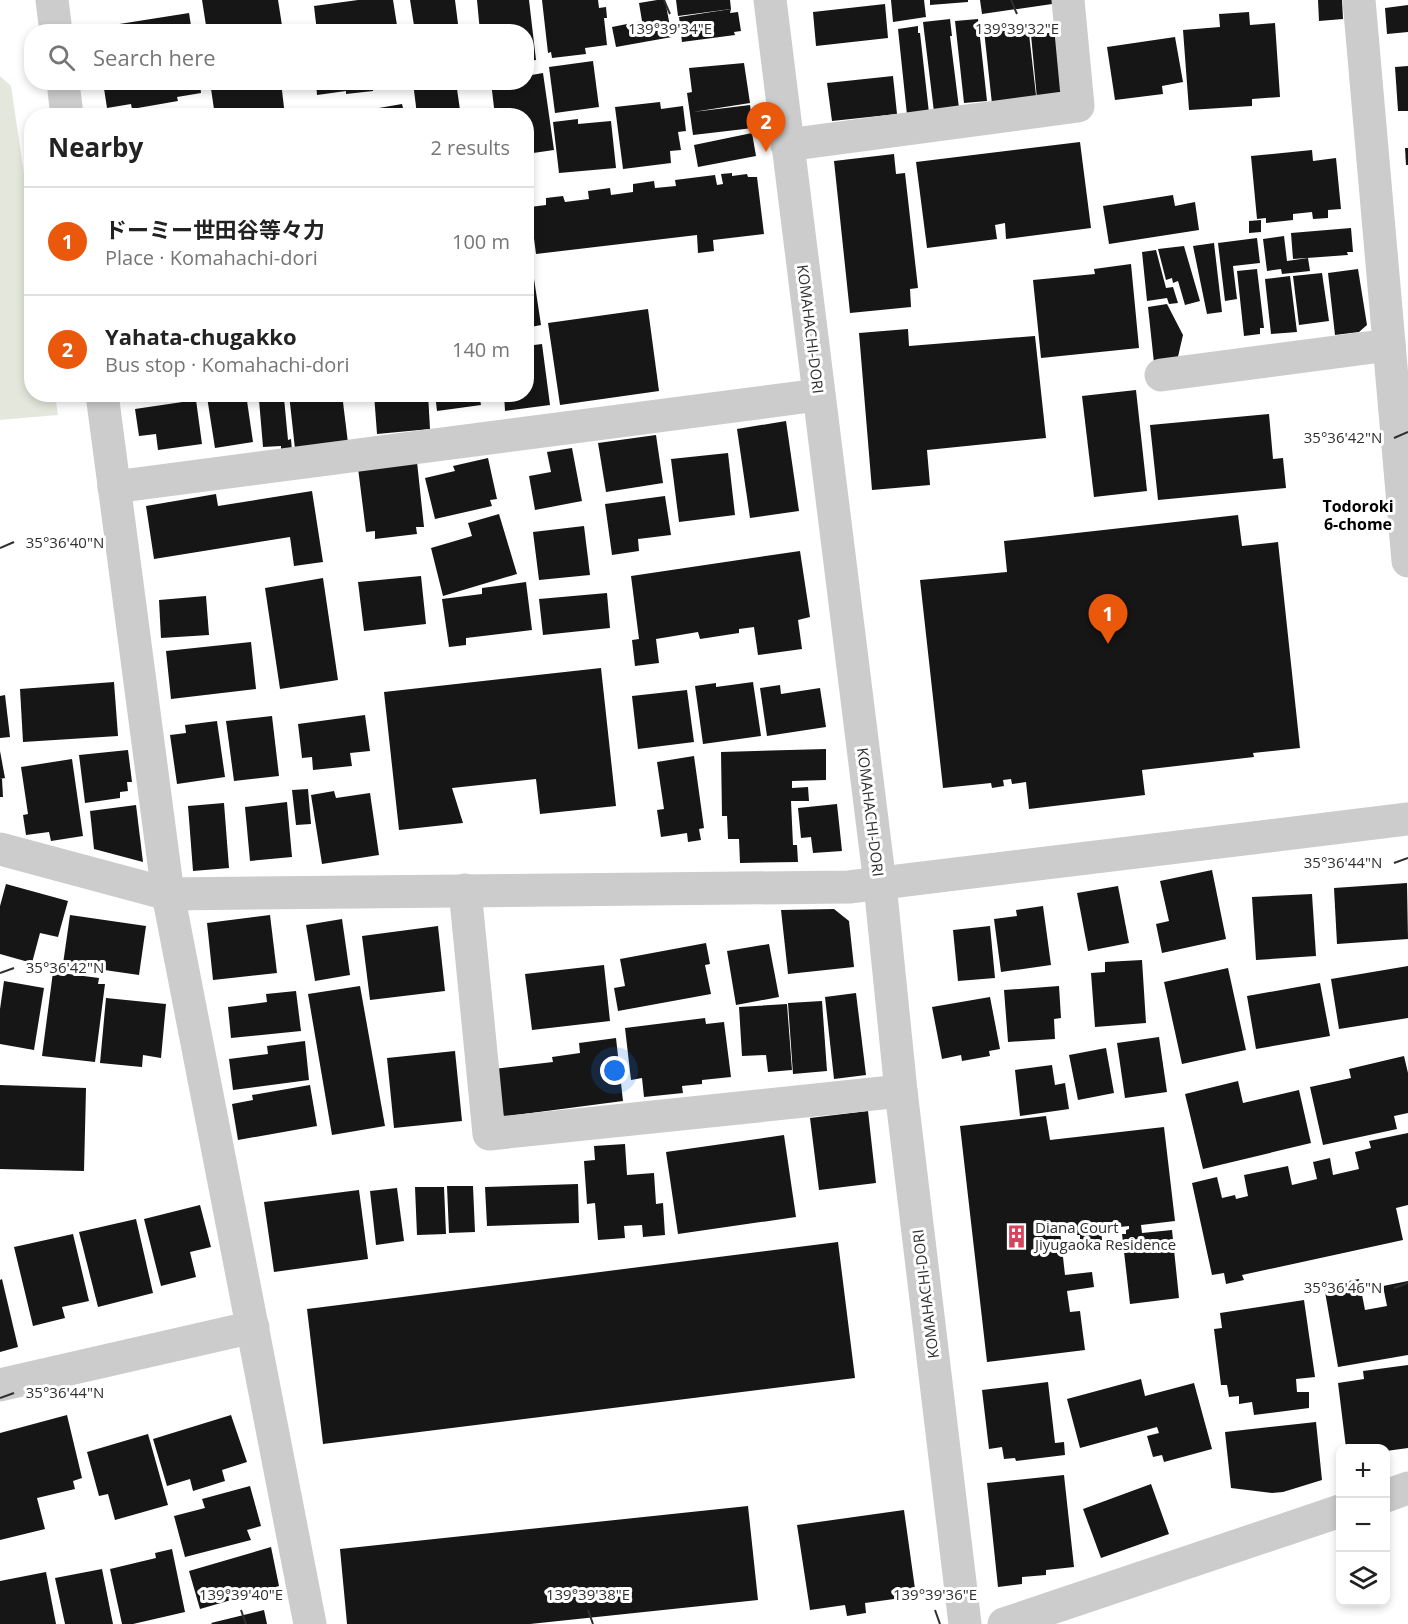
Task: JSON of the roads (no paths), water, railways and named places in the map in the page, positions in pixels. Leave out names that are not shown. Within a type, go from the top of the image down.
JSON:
[{"type":"street","points":[[52,0],[55,24]]},
{"type":"street","name":"KOMAHACHI-DORI","points":[[770,0],[880,884],[901,1091],[965,1624]]},
{"type":"street","points":[[787,145],[1078,106],[1068,0]]},
{"type":"street","points":[[1359,0],[1394,325],[1408,561]]},
{"type":"street","points":[[64,90],[66,108]]},
{"type":"street","points":[[1161,375],[1394,325]]},
{"type":"street","points":[[114,487],[818,394]]},
{"type":"street","points":[[103,402],[168,894],[310,1624]]},
{"type":"street","points":[[0,849],[168,894],[817,888],[880,884],[1408,819]]},
{"type":"street","points":[[465,890],[489,1134],[901,1091]]},
{"type":"street","points":[[0,1385],[254,1328]]},
{"type":"street","points":[[1390,1495],[1408,1488]]},
{"type":"street","points":[[1004,1624],[1336,1513]]},
{"type":"place","name":"Yahata-chugakko","points":[[766,152]]},
{"type":"place","name":"ドーミー世田谷等々力","points":[[1108,644]]},
{"type":"place","name":"Diana Court Jiyugaoka Residence","points":[[1017,1237]]},
{"type":"district","name":"Todoroki 6-chome","points":[[1358,515]]}]
